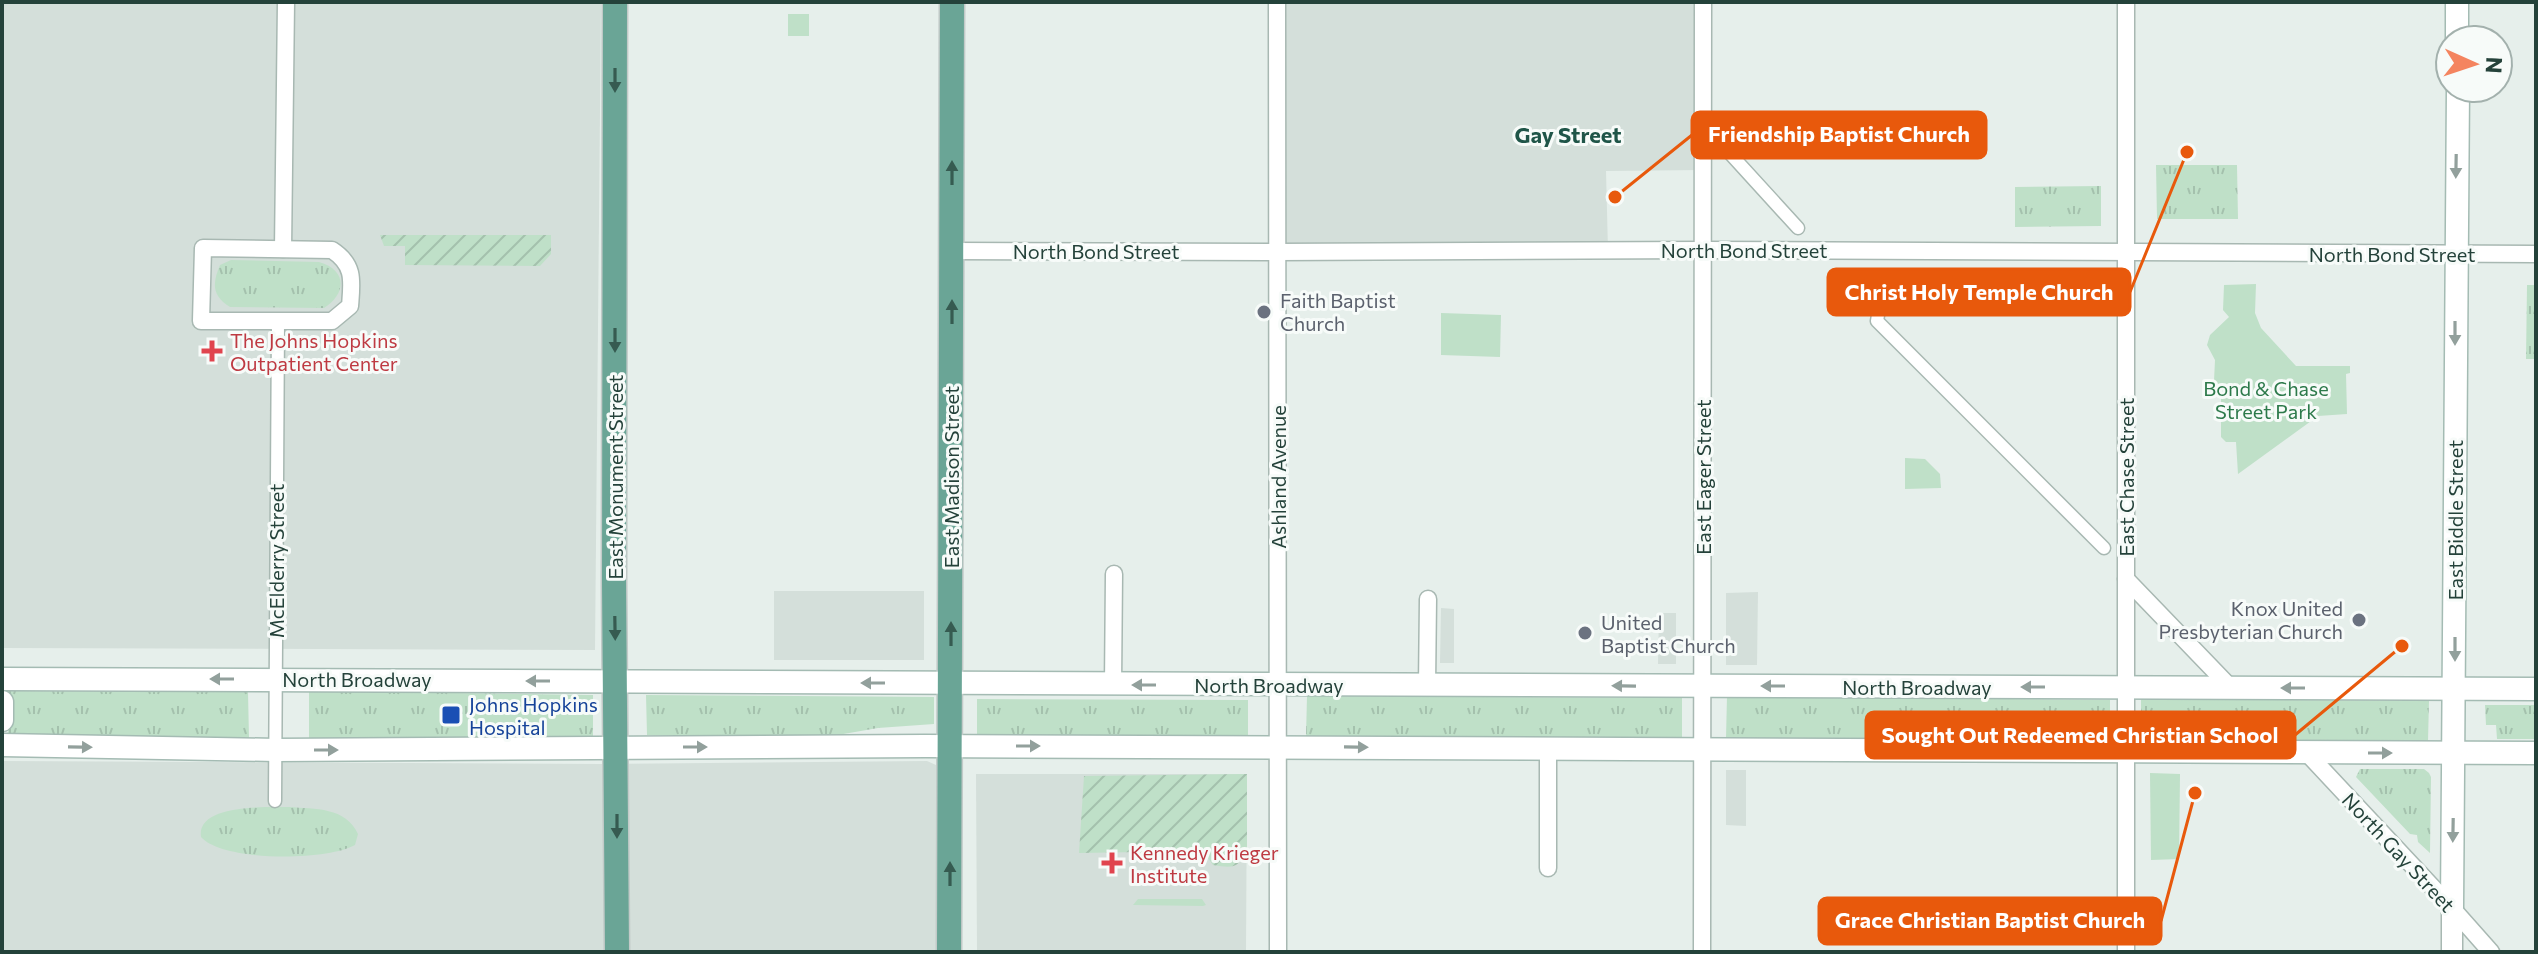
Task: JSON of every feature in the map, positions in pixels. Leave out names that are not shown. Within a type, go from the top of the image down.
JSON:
[{"type":"main road","name":"East Monument Street","points":[[615,2],[617,952]]},
{"type":"main road","name":"East Madison Street","points":[[949,952],[952,2]]},
{"type":"main road","points":[[2457,2],[2457,24]]},
{"type":"main road","name":"East Biddle Street","points":[[2452,908],[2458,104]]},
{"type":"main road","name":"North Broadway","points":[[2,679],[2536,689]]},
{"type":"main road","points":[[2,702],[2,720]]},
{"type":"main road","points":[[2,745],[276,750],[950,746],[2536,753]]},
{"type":"street","points":[[283,249],[286,2]]},
{"type":"street","name":"Ashland Avenue","points":[[1277,2],[1278,952]]},
{"type":"street","name":"East Eager Street","points":[[1702,952],[1703,2]]},
{"type":"street","name":"East Chase Street","points":[[2126,2],[2126,952]]},
{"type":"street","points":[[1725,148],[1798,228]]},
{"type":"street","points":[[203,248],[283,249],[332,250],[344,258],[351,274],[350,306],[332,321],[201,321],[203,248]]},
{"type":"street","name":"North Bond Street","points":[[952,251],[1703,250],[2536,254]]},
{"type":"street","points":[[1858,277],[1879,309],[1877,321],[2104,548]]},
{"type":"street","name":"McElderry Street","points":[[275,801],[278,322]]},
{"type":"street","points":[[1113,685],[1114,574]]},
{"type":"street","points":[[2126,579],[2230,687]]},
{"type":"street","points":[[1427,686],[1428,599]]},
{"type":"street","points":[[1548,749],[1548,868]]},
{"type":"street","name":"North Gay Street","points":[[2306,752],[2491,952]]},
{"type":"street","name":"East Biddle Street","points":[[2452,908],[2452,952]]},
{"type":"shaded area","points":[[2,2],[601,2],[595,650],[2,648]]},
{"type":"shaded area","points":[[1280,2],[1701,2],[1703,170],[1606,171],[1608,251],[1280,249]]},
{"type":"shaded area","points":[[774,591],[924,591],[924,660],[774,660]]},
{"type":"shaded area","points":[[1758,592],[1757,665],[1726,665],[1726,593]]},
{"type":"shaded area","points":[[1441,608],[1454,609],[1454,663],[1440,663]]},
{"type":"shaded area","points":[[1659,613],[1676,613],[1676,664],[1658,664]]},
{"type":"shaded area","name":"Johns Hopkins Hospital","points":[[2,761],[600,764],[927,761],[936,765],[936,952],[2,952]]},
{"type":"shaded area","points":[[1726,770],[1746,770],[1746,826],[1726,825]]},
{"type":"shaded area","name":"Kennedy Krieger Institute","points":[[976,774],[1247,774],[1246,952],[977,952]]},
{"type":"green space","points":[[788,14],[809,14],[809,36],[788,36]]},
{"type":"green space","points":[[2156,165],[2237,165],[2238,219],[2157,219]]},
{"type":"green space","points":[[2101,186],[2101,226],[2015,227],[2015,187]]},
{"type":"green space","points":[[380,235],[551,235],[551,254],[540,266],[405,265],[405,246],[384,246]]},
{"type":"green space","points":[[231,260],[319,262],[335,270],[341,282],[340,289],[324,308],[230,307],[217,294],[215,284],[220,265]]},
{"type":"green space","name":"Bond & Chase Street Park","points":[[2256,284],[2255,313],[2261,328],[2296,366],[2350,366],[2350,373],[2346,374],[2347,414],[2318,416],[2238,474],[2236,442],[2226,442],[2221,437],[2221,392],[2214,381],[2215,360],[2207,345],[2210,335],[2229,317],[2223,310],[2224,285]]},
{"type":"green space","points":[[2527,285],[2536,285],[2536,359],[2526,359]]},
{"type":"green space","points":[[1441,313],[1501,315],[1500,357],[1441,355]]},
{"type":"green space","points":[[1905,458],[1925,459],[1940,474],[1941,488],[1905,489]]},
{"type":"green space","points":[[7,691],[248,692],[249,738],[7,735],[13,715]]},
{"type":"green space","points":[[309,691],[593,695],[593,738],[309,738]]},
{"type":"green space","points":[[646,695],[934,697],[934,724],[878,728],[832,736],[647,735]]},
{"type":"green space","points":[[1307,696],[1682,698],[1682,739],[1306,737]]},
{"type":"green space","points":[[1727,696],[2110,700],[2110,741],[1726,738]]},
{"type":"green space","points":[[977,699],[1248,700],[1248,735],[977,735]]},
{"type":"green space","points":[[2141,699],[2429,701],[2428,741],[2141,741]]},
{"type":"green space","points":[[2485,705],[2536,705],[2536,739],[2497,739],[2496,725],[2486,725]]},
{"type":"green space","points":[[2360,769],[2424,769],[2429,773],[2430,853],[2418,842],[2417,835],[2410,834],[2356,777]]},
{"type":"green space","points":[[2150,773],[2180,774],[2179,859],[2151,860]]},
{"type":"green space","points":[[1247,774],[1247,851],[1234,866],[1213,865],[1203,851],[1079,853],[1084,776]]},
{"type":"green space","points":[[289,807],[338,814],[353,825],[358,834],[355,845],[322,854],[252,855],[213,845],[201,837],[202,826],[209,818],[221,813],[250,808]]},
{"type":"green space","points":[[1138,899],[1202,899],[1206,905],[1133,905]]},
{"type":"place","name":"Christ Holy Temple Church","points":[[2187,152]]},
{"type":"place","name":"Friendship Baptist Church","points":[[1615,197]]},
{"type":"place","name":"Faith Baptist Church","points":[[1264,312]]},
{"type":"place","name":"The Johns Hopkins Outpatient Center","points":[[212,351]]},
{"type":"place","name":"Knox United Presbyterian Church","points":[[2359,620]]},
{"type":"place","name":"United Baptist Church","points":[[1585,633]]},
{"type":"place","name":"Sought Out Redeemed Christian School","points":[[2402,646]]},
{"type":"place","name":"Johns Hopkins Hospital","points":[[451,715]]},
{"type":"place","name":"Grace Christian Baptist Church","points":[[2195,793]]},
{"type":"place","name":"Kennedy Krieger Institute","points":[[1112,863]]},
{"type":"district","name":"Gay Street","points":[[1568,134]]}]
